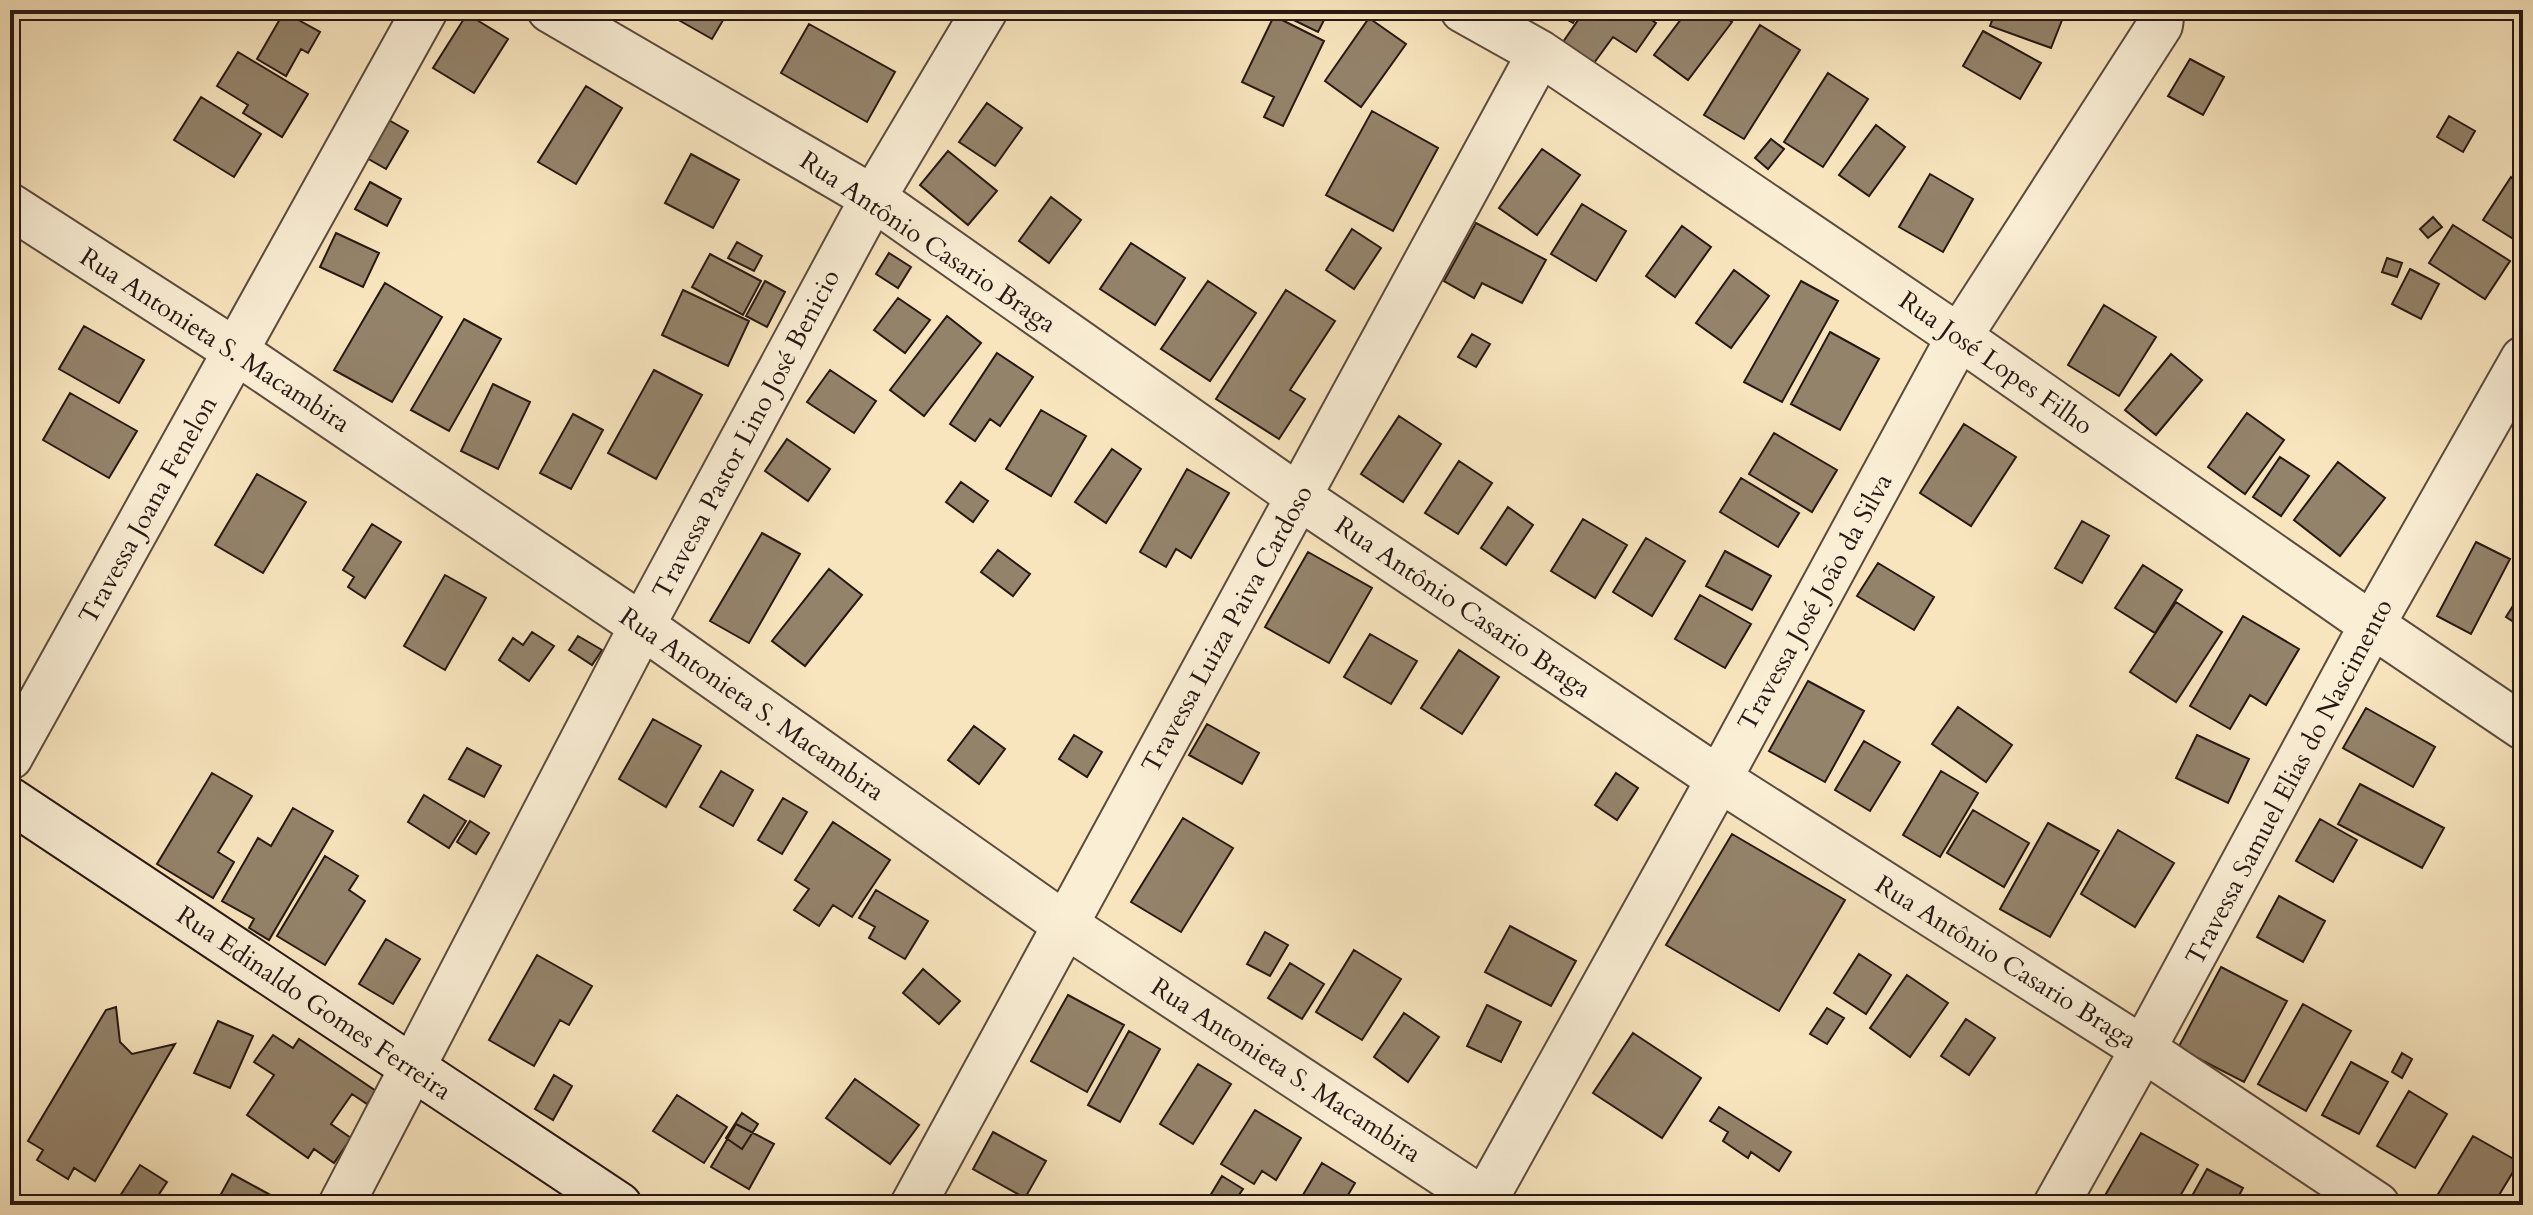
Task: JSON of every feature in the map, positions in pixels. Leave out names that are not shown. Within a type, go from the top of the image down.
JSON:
[{"type":"street","name":"Travessa Joana Fenelon","points":[[10,757],[425,10]]},
{"type":"street","name":"Rua Antônio Casario Braga","points":[[550,10],[873,198],[1299,497],[1719,779],[2143,1049],[2377,1205]]},
{"type":"street","name":"Travessa Pastor Lino José Benicio","points":[[341,1205],[642,626],[873,198],[985,10]]},
{"type":"street","name":"Rua José Lopes Filho","points":[[1463,10],[1540,53],[1959,337],[2523,727]]},
{"type":"street","name":"Travessa José João da Silva","points":[[1486,1204],[1959,337],[2160,25],[2162,10]]},
{"type":"street","name":"Travessa Luiza Paiva Cardoso","points":[[913,1205],[1540,53]]},
{"type":"street","name":"Rua Antonieta S. Macambira","points":[[10,206],[237,352],[642,626],[1064,924],[1486,1204]]},
{"type":"street","name":"Travessa Samuel Elias do Nascimento","points":[[2056,1205],[2372,625],[2523,359]]},
{"type":"street","name":"Rua Edinaldo Gomes Ferreira","points":[[10,800],[619,1205]]},
{"type":"building","points":[[661,10],[729,10],[712,39]]},
{"type":"building","points":[[1273,10],[1329,10],[1318,32]]},
{"type":"building","points":[[1550,10],[1580,10],[1573,23]]},
{"type":"building","points":[[1585,10],[1637,10],[1656,23],[1636,52],[1613,37],[1594,63],[1563,42]]},
{"type":"building","points":[[1688,10],[1715,10],[1732,22],[1688,80],[1654,55]]},
{"type":"building","points":[[1996,10],[2066,10],[2051,48],[1990,26]]},
{"type":"building","points":[[284,12],[320,32],[308,53],[301,49],[286,76],[257,59]]},
{"type":"building","points":[[467,14],[508,39],[474,93],[433,68]]},
{"type":"building","points":[[1274,16],[1324,41],[1283,126],[1264,117],[1274,97],[1242,82]]},
{"type":"building","points":[[1369,18],[1406,44],[1361,107],[1325,81]]},
{"type":"building","points":[[809,24],[895,72],[867,122],[781,73]]},
{"type":"building","points":[[1760,25],[1800,50],[1744,139],[1704,115]]},
{"type":"building","points":[[1983,31],[2041,63],[2020,99],[1963,66]]},
{"type":"building","points":[[238,52],[308,94],[282,137],[243,113],[248,105],[217,86]]},
{"type":"building","points":[[2190,59],[2224,77],[2203,115],[2168,96]]},
{"type":"building","points":[[1828,73],[1868,99],[1823,167],[1784,142]]},
{"type":"building","points":[[586,86],[622,108],[576,184],[538,162]]},
{"type":"building","points":[[201,97],[261,134],[234,177],[174,140]]},
{"type":"building","points":[[987,103],[1022,128],[995,166],[959,142]]},
{"type":"building","points":[[1372,111],[1438,148],[1393,231],[1326,195]]},
{"type":"building","points":[[380,115],[408,131],[386,169],[358,153]]},
{"type":"building","points":[[2449,116],[2475,131],[2463,152],[2437,137]]},
{"type":"building","points":[[1876,125],[1905,147],[1869,196],[1839,175]]},
{"type":"building","points":[[1771,139],[1784,149],[1768,169],[1755,158]]},
{"type":"building","points":[[1542,149],[1580,175],[1537,235],[1499,208]]},
{"type":"building","points":[[948,151],[997,191],[968,225],[920,185]]},
{"type":"building","points":[[691,154],[739,180],[713,228],[665,203]]},
{"type":"building","points":[[1930,174],[1973,199],[1943,252],[1899,227]]},
{"type":"building","points":[[2511,177],[2523,185],[2523,245],[2483,220]]},
{"type":"building","points":[[370,182],[401,199],[387,226],[355,209]]},
{"type":"building","points":[[1051,197],[1081,220],[1049,263],[1019,241]]},
{"type":"building","points":[[1582,204],[1626,231],[1596,281],[1551,254]]},
{"type":"building","points":[[2433,217],[2442,227],[2428,238],[2420,229]]},
{"type":"building","points":[[1476,223],[1546,260],[1522,303],[1482,283],[1474,298],[1444,281]]},
{"type":"building","points":[[2453,225],[2510,261],[2485,299],[2429,263]]},
{"type":"building","points":[[1682,226],[1711,247],[1675,297],[1646,276]]},
{"type":"building","points":[[1352,229],[1381,248],[1354,289],[1326,270]]},
{"type":"building","points":[[336,233],[379,253],[363,287],[320,267]]},
{"type":"building","points":[[737,242],[762,256],[754,271],[728,258]]},
{"type":"building","points":[[1131,243],[1185,278],[1155,325],[1100,289]]},
{"type":"building","points":[[889,253],[911,267],[898,288],[876,274]]},
{"type":"building","points":[[710,254],[761,281],[743,315],[692,287]]},
{"type":"building","points":[[2387,258],[2402,263],[2397,277],[2382,272]]},
{"type":"building","points":[[2410,269],[2439,284],[2421,319],[2392,304]]},
{"type":"building","points":[[1734,270],[1769,296],[1731,348],[1696,323]]},
{"type":"building","points":[[765,281],[785,292],[767,327],[746,316]]},
{"type":"building","points":[[1208,281],[1256,313],[1210,381],[1161,349]]},
{"type":"building","points":[[1801,281],[1838,301],[1782,402],[1744,382]]},
{"type":"building","points":[[385,283],[442,317],[392,402],[334,370]]},
{"type":"building","points":[[683,290],[749,321],[728,366],[662,335]]},
{"type":"building","points":[[1286,290],[1335,321],[1290,390],[1305,399],[1279,439],[1216,399]]},
{"type":"building","points":[[898,298],[930,320],[905,353],[874,330]]},
{"type":"building","points":[[2104,305],[2156,337],[2119,396],[2068,365]]},
{"type":"building","points":[[947,316],[981,343],[924,416],[890,390]]},
{"type":"building","points":[[464,319],[501,339],[449,431],[411,410]]},
{"type":"building","points":[[84,326],[144,360],[119,403],[59,369]]},
{"type":"building","points":[[1830,332],[1879,359],[1840,430],[1791,404]]},
{"type":"building","points":[[1472,334],[1490,344],[1476,367],[1458,357]]},
{"type":"building","points":[[997,353],[1033,377],[1000,426],[990,419],[975,441],[950,424]]},
{"type":"building","points":[[2171,354],[2202,380],[2156,435],[2125,410]]},
{"type":"building","points":[[654,370],[702,395],[656,479],[608,453]]},
{"type":"building","points":[[830,370],[876,401],[854,433],[807,402]]},
{"type":"building","points":[[493,384],[530,402],[498,469],[461,451]]},
{"type":"building","points":[[70,393],[137,431],[109,478],[43,440]]},
{"type":"building","points":[[1041,410],[1086,436],[1051,496],[1006,469]]},
{"type":"building","points":[[2247,413],[2284,440],[2245,494],[2208,467]]},
{"type":"building","points":[[573,414],[603,430],[571,489],[540,473]]},
{"type":"building","points":[[1399,416],[1441,444],[1403,502],[1361,474]]},
{"type":"building","points":[[1964,424],[2016,457],[1971,526],[1920,493]]},
{"type":"building","points":[[1774,433],[1837,470],[1812,512],[1749,474]]},
{"type":"building","points":[[787,439],[830,469],[808,501],[765,471]]},
{"type":"building","points":[[1112,449],[1141,469],[1106,523],[1075,502]]},
{"type":"building","points":[[2280,457],[2309,476],[2281,516],[2253,497]]},
{"type":"building","points":[[1459,461],[1492,483],[1458,534],[1425,513]]},
{"type":"building","points":[[2338,462],[2385,498],[2340,556],[2294,520]]},
{"type":"building","points":[[1187,469],[1229,493],[1191,558],[1176,549],[1166,567],[1140,552]]},
{"type":"building","points":[[257,474],[306,502],[263,573],[215,545]]},
{"type":"building","points":[[1741,478],[1799,513],[1778,547],[1720,512]]},
{"type":"building","points":[[961,482],[988,501],[973,522],[946,502]]},
{"type":"building","points":[[1508,507],[1533,525],[1506,565],[1481,548]]},
{"type":"building","points":[[1583,519],[1627,545],[1595,598],[1551,571]]},
{"type":"building","points":[[2082,521],[2109,536],[2082,583],[2055,568]]},
{"type":"building","points":[[372,524],[401,542],[365,598],[348,587],[354,577],[343,570]]},
{"type":"building","points":[[762,533],[800,554],[749,643],[710,621]]},
{"type":"building","points":[[1646,538],[1685,561],[1652,616],[1613,592]]},
{"type":"building","points":[[2476,542],[2510,559],[2471,634],[2437,616]]},
{"type":"building","points":[[998,550],[1030,574],[1013,596],[981,572]]},
{"type":"building","points":[[1725,551],[1771,576],[1752,610],[1706,586]]},
{"type":"building","points":[[1308,552],[1372,588],[1329,663],[1265,627]]},
{"type":"building","points":[[1878,563],[1934,597],[1914,630],[1857,596]]},
{"type":"building","points":[[2143,565],[2182,590],[2155,633],[2115,608]]},
{"type":"building","points":[[829,569],[862,595],[805,666],[772,641]]},
{"type":"building","points":[[445,575],[486,598],[445,670],[404,646]]},
{"type":"building","points":[[2523,590],[2523,628],[2506,617]]},
{"type":"building","points":[[1700,595],[1751,624],[1725,668],[1675,639]]},
{"type":"building","points":[[2176,602],[2222,632],[2176,702],[2130,672]]},
{"type":"building","points":[[2243,616],[2299,649],[2266,705],[2250,695],[2230,729],[2190,706]]},
{"type":"building","points":[[532,632],[554,646],[529,681],[499,660],[513,638],[523,645]]},
{"type":"building","points":[[1370,634],[1417,661],[1391,704],[1344,677]]},
{"type":"building","points":[[578,636],[602,650],[592,665],[569,650]]},
{"type":"building","points":[[1459,650],[1499,677],[1462,734],[1421,708]]},
{"type":"building","points":[[2523,666],[2523,687],[2513,681]]},
{"type":"building","points":[[1808,681],[1864,711],[1825,782],[1769,751]]},
{"type":"building","points":[[1958,707],[2012,745],[1986,782],[1932,744]]},
{"type":"building","points":[[2366,708],[2435,747],[2413,787],[2343,748]]},
{"type":"building","points":[[653,719],[701,746],[666,807],[619,779]]},
{"type":"building","points":[[1207,724],[1259,753],[1242,784],[1189,755]]},
{"type":"building","points":[[974,726],[1005,749],[979,784],[948,760]]},
{"type":"building","points":[[1074,735],[1102,752],[1087,777],[1059,759]]},
{"type":"building","points":[[2197,735],[2249,759],[2228,803],[2176,778]]},
{"type":"building","points":[[1864,741],[1900,762],[1870,811],[1835,790]]},
{"type":"building","points":[[467,748],[501,766],[484,797],[449,779]]},
{"type":"building","points":[[721,771],[753,790],[733,826],[700,807]]},
{"type":"building","points":[[1941,771],[1978,793],[1940,857],[1903,835]]},
{"type":"building","points":[[212,773],[252,796],[218,852],[234,862],[213,898],[157,864]]},
{"type":"building","points":[[1616,773],[1638,788],[1617,820],[1595,805]]},
{"type":"building","points":[[2360,784],[2444,828],[2422,868],[2338,824]]},
{"type":"building","points":[[424,795],[466,821],[449,848],[408,822]]},
{"type":"building","points":[[783,798],[807,812],[782,854],[758,840]]},
{"type":"building","points":[[293,808],[333,831],[269,940],[249,928],[254,919],[222,901],[258,838],[271,846]]},
{"type":"building","points":[[1973,810],[2029,843],[2004,887],[1947,853]]},
{"type":"building","points":[[1183,818],[1233,848],[1181,932],[1131,902]]},
{"type":"building","points":[[2320,819],[2357,840],[2333,882],[2296,861]]},
{"type":"building","points":[[470,821],[489,833],[476,854],[457,842]]},
{"type":"building","points":[[833,822],[890,860],[852,917],[833,905],[819,926],[794,910],[809,889],[795,880]]},
{"type":"building","points":[[2048,823],[2099,851],[2050,937],[2000,909]]},
{"type":"building","points":[[2118,830],[2174,863],[2135,927],[2081,894]]},
{"type":"building","points":[[1732,834],[1845,900],[1779,1011],[1666,945]]},
{"type":"building","points":[[325,856],[358,876],[349,890],[365,901],[325,965],[277,936]]},
{"type":"building","points":[[876,890],[928,921],[905,959],[869,938],[875,927],[859,918]]},
{"type":"building","points":[[2279,896],[2325,921],[2303,962],[2257,937]]},
{"type":"building","points":[[1510,926],[1576,961],[1551,1006],[1485,972]]},
{"type":"building","points":[[1265,932],[1288,945],[1270,976],[1247,964]]},
{"type":"building","points":[[386,939],[420,959],[393,1004],[359,984]]},
{"type":"building","points":[[1354,950],[1401,979],[1362,1040],[1316,1012]]},
{"type":"building","points":[[1859,954],[1891,975],[1866,1014],[1834,993]]},
{"type":"building","points":[[537,955],[592,986],[569,1025],[560,1020],[534,1066],[489,1040]]},
{"type":"building","points":[[1290,963],[1324,984],[1302,1019],[1268,998]]},
{"type":"building","points":[[2221,967],[2287,1001],[2244,1082],[2178,1048]]},
{"type":"building","points":[[923,969],[960,1001],[939,1024],[903,993]]},
{"type":"building","points":[[1907,975],[1948,1003],[1910,1057],[1870,1028]]},
{"type":"building","points":[[1068,995],[1124,1025],[1087,1092],[1031,1061]]},
{"type":"building","points":[[2303,1004],[2351,1031],[2306,1111],[2258,1084]]},
{"type":"building","points":[[1487,1005],[1521,1022],[1501,1062],[1467,1046]]},
{"type":"building","points":[[116,1007],[120,1042],[132,1054],[175,1044],[95,1181],[74,1168],[68,1179],[37,1160],[43,1150],[28,1141],[106,1010]]},
{"type":"building","points":[[1827,1008],[1844,1018],[1827,1044],[1810,1034]]},
{"type":"building","points":[[1404,1013],[1439,1037],[1408,1082],[1374,1057]]},
{"type":"building","points":[[1966,1019],[1995,1038],[1969,1075],[1941,1056]]},
{"type":"building","points":[[218,1021],[253,1036],[230,1088],[194,1073]]},
{"type":"building","points":[[1129,1031],[1160,1049],[1120,1122],[1088,1105]]},
{"type":"building","points":[[1633,1033],[1701,1078],[1662,1138],[1593,1093]]},
{"type":"building","points":[[273,1035],[293,1048],[299,1039],[376,1091],[367,1104],[352,1094],[331,1124],[351,1138],[334,1163],[314,1149],[308,1158],[247,1115],[274,1075],[254,1062]]},
{"type":"building","points":[[2402,1053],[2412,1059],[2402,1078],[2392,1072]]},
{"type":"building","points":[[2351,1062],[2388,1082],[2359,1134],[2322,1115]]},
{"type":"building","points":[[1198,1064],[1231,1084],[1193,1144],[1160,1124]]},
{"type":"building","points":[[554,1075],[572,1086],[553,1120],[535,1109]]},
{"type":"building","points":[[855,1079],[919,1125],[890,1164],[826,1118]]},
{"type":"building","points":[[2409,1091],[2447,1114],[2415,1168],[2377,1146]]},
{"type":"building","points":[[677,1095],[727,1127],[704,1163],[653,1131]]},
{"type":"building","points":[[1719,1107],[1791,1152],[1779,1171],[1751,1152],[1748,1158],[1723,1141],[1728,1132],[1710,1121]]},
{"type":"building","points":[[1255,1110],[1301,1138],[1276,1180],[1262,1171],[1254,1184],[1221,1164]]},
{"type":"building","points":[[742,1113],[758,1124],[742,1149],[726,1138]]},
{"type":"building","points":[[736,1124],[774,1144],[749,1189],[711,1167]]},
{"type":"building","points":[[993,1132],[1046,1161],[1025,1198],[973,1169]]},
{"type":"building","points":[[2141,1133],[2198,1165],[2175,1205],[2100,1204]]},
{"type":"building","points":[[2473,1136],[2519,1162],[2493,1205],[2446,1205],[2435,1199]]},
{"type":"building","points":[[1322,1163],[1355,1183],[1342,1205],[1297,1205]]},
{"type":"building","points":[[140,1165],[167,1182],[152,1205],[128,1205],[118,1199]]},
{"type":"building","points":[[2207,1169],[2243,1188],[2234,1205],[2187,1205]]},
{"type":"building","points":[[232,1174],[276,1198],[272,1205],[215,1205]]},
{"type":"building","points":[[1222,1176],[1243,1189],[1232,1205],[1214,1205],[1207,1201]]}]
